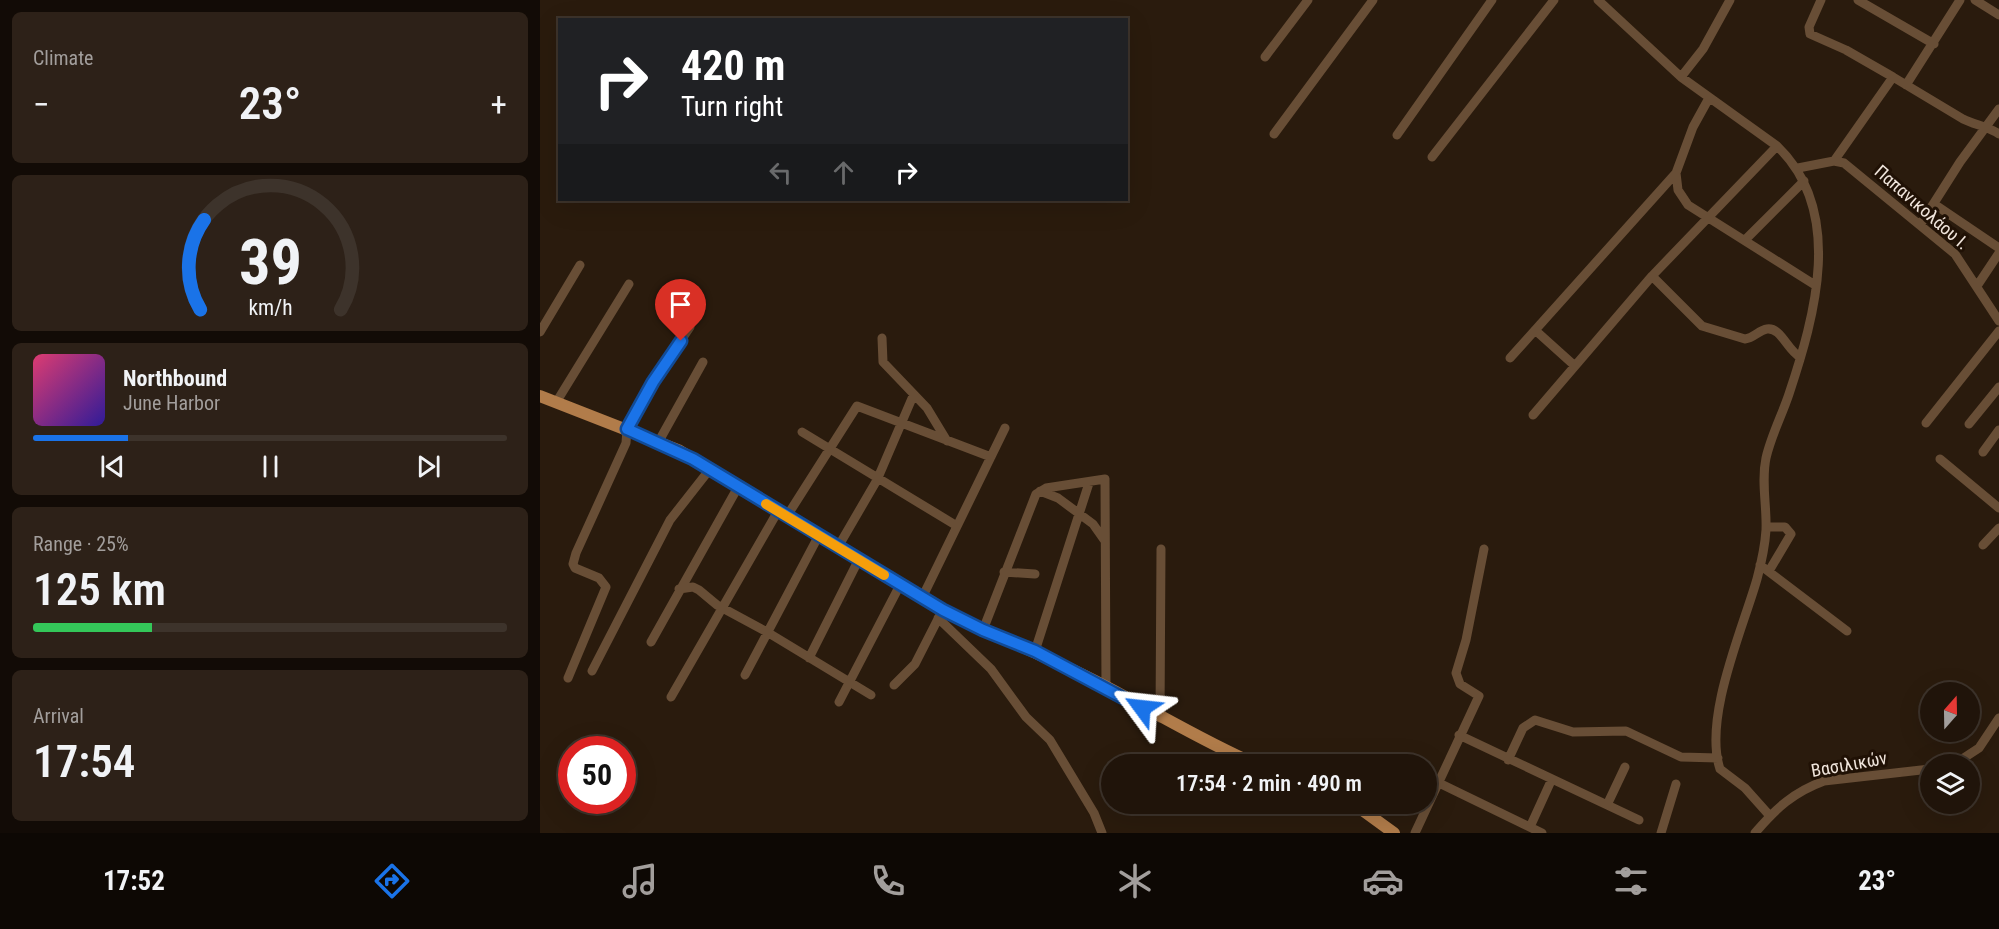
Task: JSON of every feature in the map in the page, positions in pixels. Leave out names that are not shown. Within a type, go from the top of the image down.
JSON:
[{"type":"main road","points":[[540,396],[659,441],[710,469],[922,597],[940,614],[1035,651],[1106,687],[1160,718],[1234,754]]},
{"type":"main road","points":[[1368,814],[1394,833]]},
{"type":"street","points":[[1265,57],[1308,0]]},
{"type":"street","points":[[1274,134],[1373,0]]},
{"type":"street","points":[[1398,135],[1492,0]]},
{"type":"street","points":[[1432,157],[1554,0]]},
{"type":"street","points":[[1598,0],[1609,4],[1681,77],[1777,146],[1797,168],[1814,209],[1819,243],[1813,302],[1800,357],[1766,459],[1764,568],[1726,677],[1720,715],[1718,758],[1723,772],[1745,788],[1770,816]]},
{"type":"street","points":[[1681,77],[1703,49],[1730,0]]},
{"type":"street","points":[[1821,0],[1809,27],[1813,38],[1846,50],[1963,119],[1985,126],[1999,134]]},
{"type":"street","points":[[1858,0],[1934,44]]},
{"type":"street","points":[[1906,85],[1960,0]]},
{"type":"street","points":[[1975,0],[1999,15]]},
{"type":"street","points":[[1797,168],[1834,161],[1893,77]]},
{"type":"street","points":[[1510,358],[1676,173],[1694,127],[1709,98]]},
{"type":"street","points":[[1920,225],[1985,126],[1999,109]]},
{"type":"street","points":[[1533,416],[1652,276],[1777,146]]},
{"type":"street","name":"Παπανικολάου Ι.","points":[[1834,161],[1844,163],[1955,254],[1999,321]]},
{"type":"street","points":[[1676,173],[1682,200],[1815,285]]},
{"type":"street","points":[[1746,239],[1804,181]]},
{"type":"street","points":[[1934,204],[1999,248]]},
{"type":"street","points":[[1977,286],[1999,253]]},
{"type":"street","points":[[540,332],[579,265]]},
{"type":"street","points":[[1652,276],[1702,326],[1746,339],[1766,329],[1773,329],[1785,341],[1791,352],[1800,357]]},
{"type":"street","points":[[557,401],[629,284]]},
{"type":"street","points":[[568,678],[606,587],[599,578],[575,568],[573,564],[626,443],[627,429],[653,382],[690,327]]},
{"type":"street","points":[[1535,330],[1575,366]]},
{"type":"street","points":[[1926,423],[1999,331]]},
{"type":"street","points":[[882,338],[883,362],[913,396],[930,411],[947,441]]},
{"type":"street","points":[[659,441],[703,362]]},
{"type":"street","points":[[1969,424],[1999,387]]},
{"type":"street","points":[[838,547],[876,480],[913,396]]},
{"type":"street","points":[[671,697],[782,513],[830,449],[857,406],[991,457]]},
{"type":"street","points":[[922,597],[1005,428]]},
{"type":"street","points":[[1983,452],[1999,430]]},
{"type":"street","points":[[802,432],[876,480],[957,526]]},
{"type":"street","points":[[1940,459],[1998,503]]},
{"type":"street","points":[[592,671],[670,520],[710,469]]},
{"type":"street","points":[[983,630],[1029,507],[1040,491],[1105,479],[1106,687]]},
{"type":"street","points":[[1035,651],[1089,483]]},
{"type":"street","points":[[651,642],[738,487]]},
{"type":"street","points":[[1040,491],[1058,498],[1079,516],[1093,524],[1105,541]]},
{"type":"street","points":[[1764,568],[1791,534],[1785,527],[1766,527]]},
{"type":"street","points":[[1983,545],[1999,528]]},
{"type":"street","points":[[745,675],[819,535]]},
{"type":"street","points":[[1160,718],[1161,549]]},
{"type":"street","points":[[1417,832],[1459,735],[1479,696],[1460,684],[1456,673],[1466,640],[1484,549]]},
{"type":"street","points":[[809,658],[859,559]]},
{"type":"street","points":[[1764,568],[1847,631]]},
{"type":"street","points":[[1004,572],[1035,574]]},
{"type":"street","points":[[839,702],[900,585]]},
{"type":"street","points":[[679,589],[693,587],[724,608],[871,695]]},
{"type":"street","points":[[894,686],[915,664],[940,614],[991,669],[1026,717],[1050,740],[1094,813],[1102,833]]},
{"type":"street","points":[[1970,754],[1979,748],[1999,718]]},
{"type":"street","points":[[1508,760],[1523,728],[1535,720],[1573,732],[1626,731],[1681,757],[1718,758]]},
{"type":"street","points":[[1459,735],[1639,820]]},
{"type":"street","points":[[1607,805],[1625,767]]},
{"type":"street","name":"Βασιλικών","points":[[1755,833],[1794,794],[1824,781],[1920,770]]},
{"type":"street","points":[[1530,827],[1551,780]]},
{"type":"street","points":[[1438,783],[1542,833]]},
{"type":"street","points":[[1660,833],[1676,784]]},
{"type":"slow traffic","points":[[766,504],[884,575]]},
{"type":"route","points":[[681,341],[653,382],[627,429],[678,450],[943,610],[983,630],[1035,651],[1142,708]]}]
